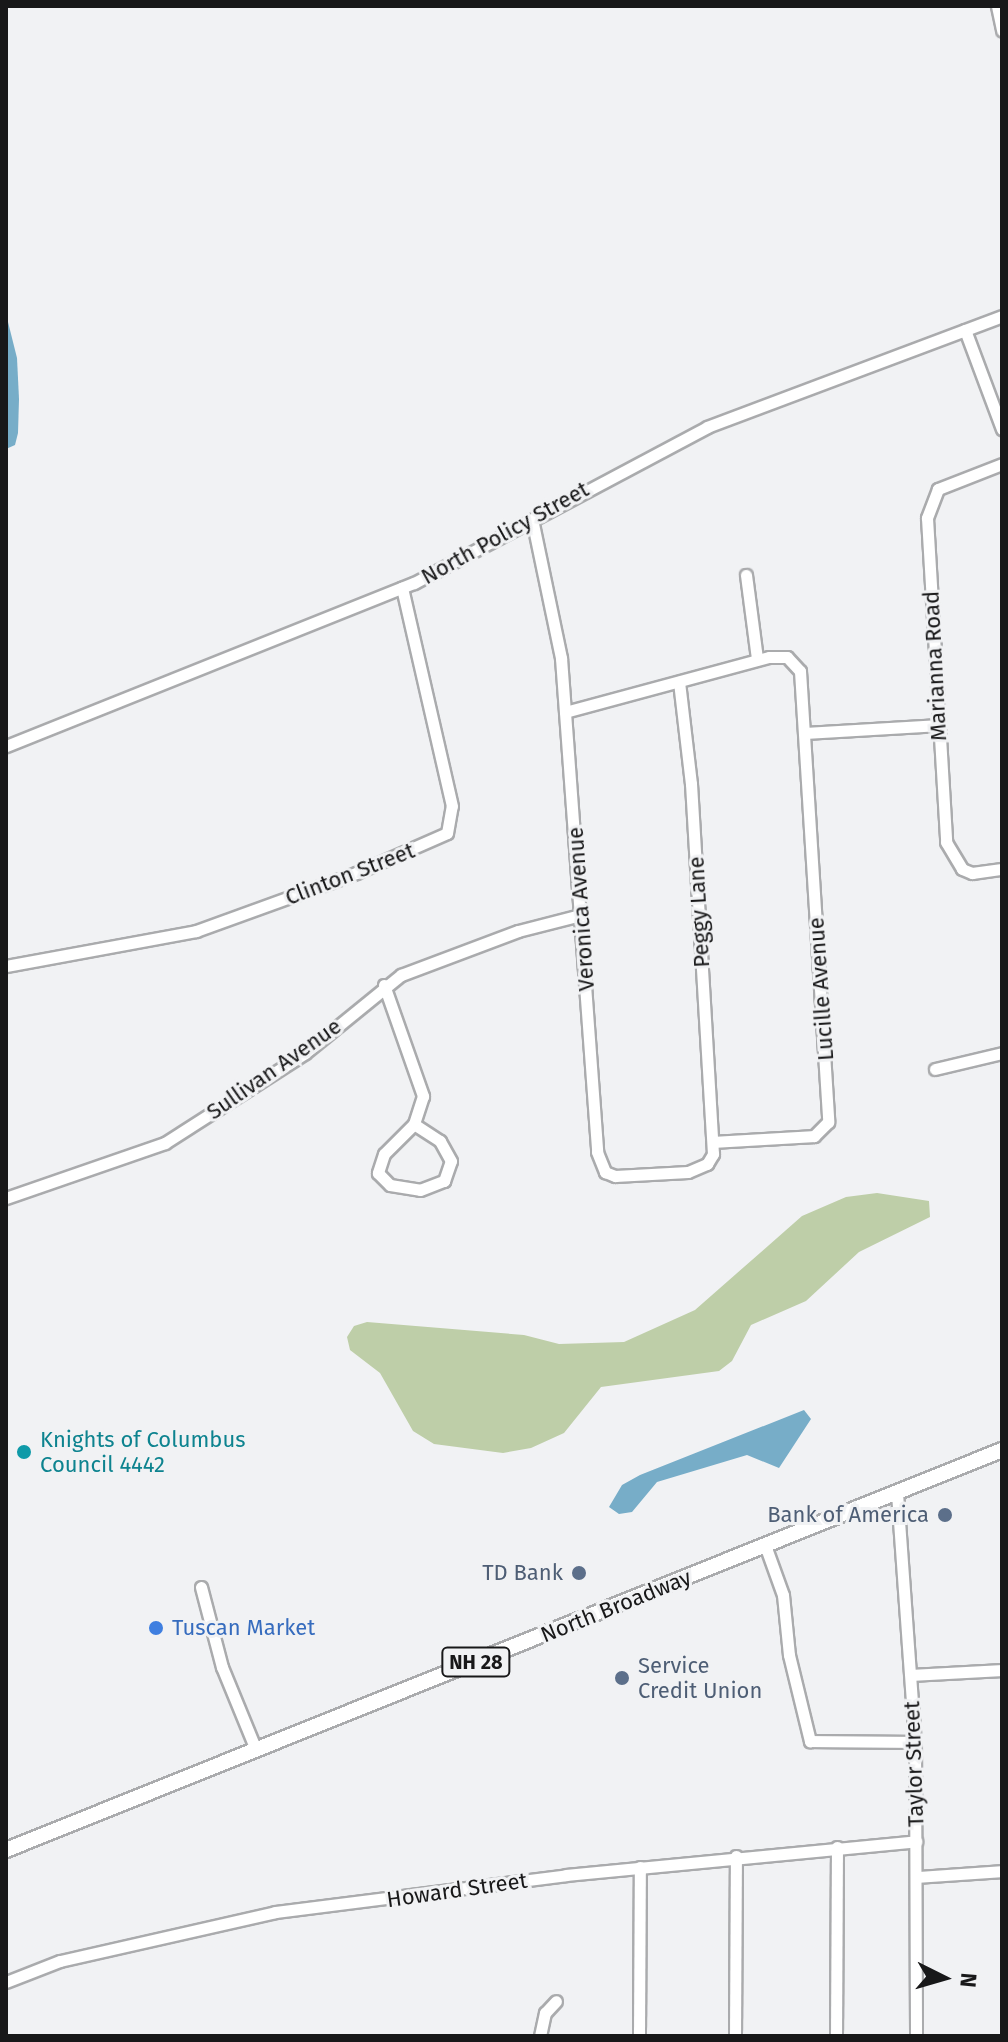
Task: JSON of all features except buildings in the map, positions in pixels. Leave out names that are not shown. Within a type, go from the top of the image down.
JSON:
[{"type":"main road","name":"North Broadway","points":[[6,1850],[1002,1450]]},
{"type":"street","points":[[997,6],[1002,30]]},
{"type":"street","name":"North Policy Street","points":[[6,746],[402,588],[707,427],[1002,316]]},
{"type":"street","points":[[965,330],[1002,429]]},
{"type":"street","name":"Marianna Road","points":[[1002,464],[938,489],[928,507],[939,725],[950,852],[972,873],[1002,869]]},
{"type":"street","name":"Veronica Avenue","points":[[532,519],[558,634],[598,1163],[615,1176],[688,1172],[707,1164],[713,1142]]},
{"type":"street","points":[[746,575],[757,659]]},
{"type":"street","name":"Clinton Street","points":[[6,966],[196,931],[356,873],[447,833],[452,806],[402,588]]},
{"type":"street","name":"Lucille Avenue","points":[[565,712],[757,659],[787,657],[797,665],[806,733],[828,1122],[814,1136],[713,1142]]},
{"type":"street","name":"Peggy Lane","points":[[679,682],[691,784],[713,1142]]},
{"type":"street","points":[[806,733],[939,725]]},
{"type":"street","name":"Sullivan Avenue","points":[[6,1198],[165,1143],[305,1053],[384,985],[518,931],[581,915]]},
{"type":"street","points":[[384,985],[422,1082],[414,1124],[384,1154],[378,1173],[386,1184],[420,1190],[444,1181],[451,1161],[440,1141],[414,1124]]},
{"type":"street","points":[[935,1069],[1002,1053]]},
{"type":"street","name":"Taylor Street","points":[[897,1493],[915,1742],[916,2036]]},
{"type":"street","points":[[765,1545],[783,1595],[789,1655],[810,1741],[915,1742]]},
{"type":"street","points":[[201,1587],[222,1667],[256,1750]]},
{"type":"street","points":[[911,1675],[1002,1670]]},
{"type":"street","name":"Howard Street","points":[[6,1982],[60,1961],[275,1912],[736,1856],[916,1841]]},
{"type":"street","points":[[836,2036],[837,1847]]},
{"type":"street","points":[[735,2036],[736,1856]]},
{"type":"street","points":[[639,2036],[640,1867]]},
{"type":"street","points":[[917,1877],[1002,1871]]},
{"type":"street","points":[[540,2036],[545,2013],[556,2001]]},
{"type":"green space","points":[[877,1193],[929,1201],[930,1217],[859,1252],[806,1301],[751,1325],[732,1361],[719,1371],[601,1387],[564,1433],[531,1448],[503,1453],[434,1444],[413,1431],[380,1373],[350,1350],[347,1337],[354,1326],[367,1322],[524,1335],[559,1344],[624,1342],[695,1310],[802,1216],[846,1197]]},
{"type":"water","points":[[6,314],[17,358],[19,399],[15,445],[6,449]]},
{"type":"water","points":[[804,1410],[811,1419],[779,1468],[747,1455],[657,1482],[632,1512],[619,1514],[609,1507],[622,1485],[640,1475]]},
{"type":"place","name":"Knights of Columbus Council 4442","points":[[24,1452]]},
{"type":"place","name":"Bank of America","points":[[945,1515]]},
{"type":"place","name":"TD Bank","points":[[579,1573]]},
{"type":"place","name":"Tuscan Market","points":[[156,1628]]},
{"type":"place","name":"Service Credit Union","points":[[622,1678]]}]
